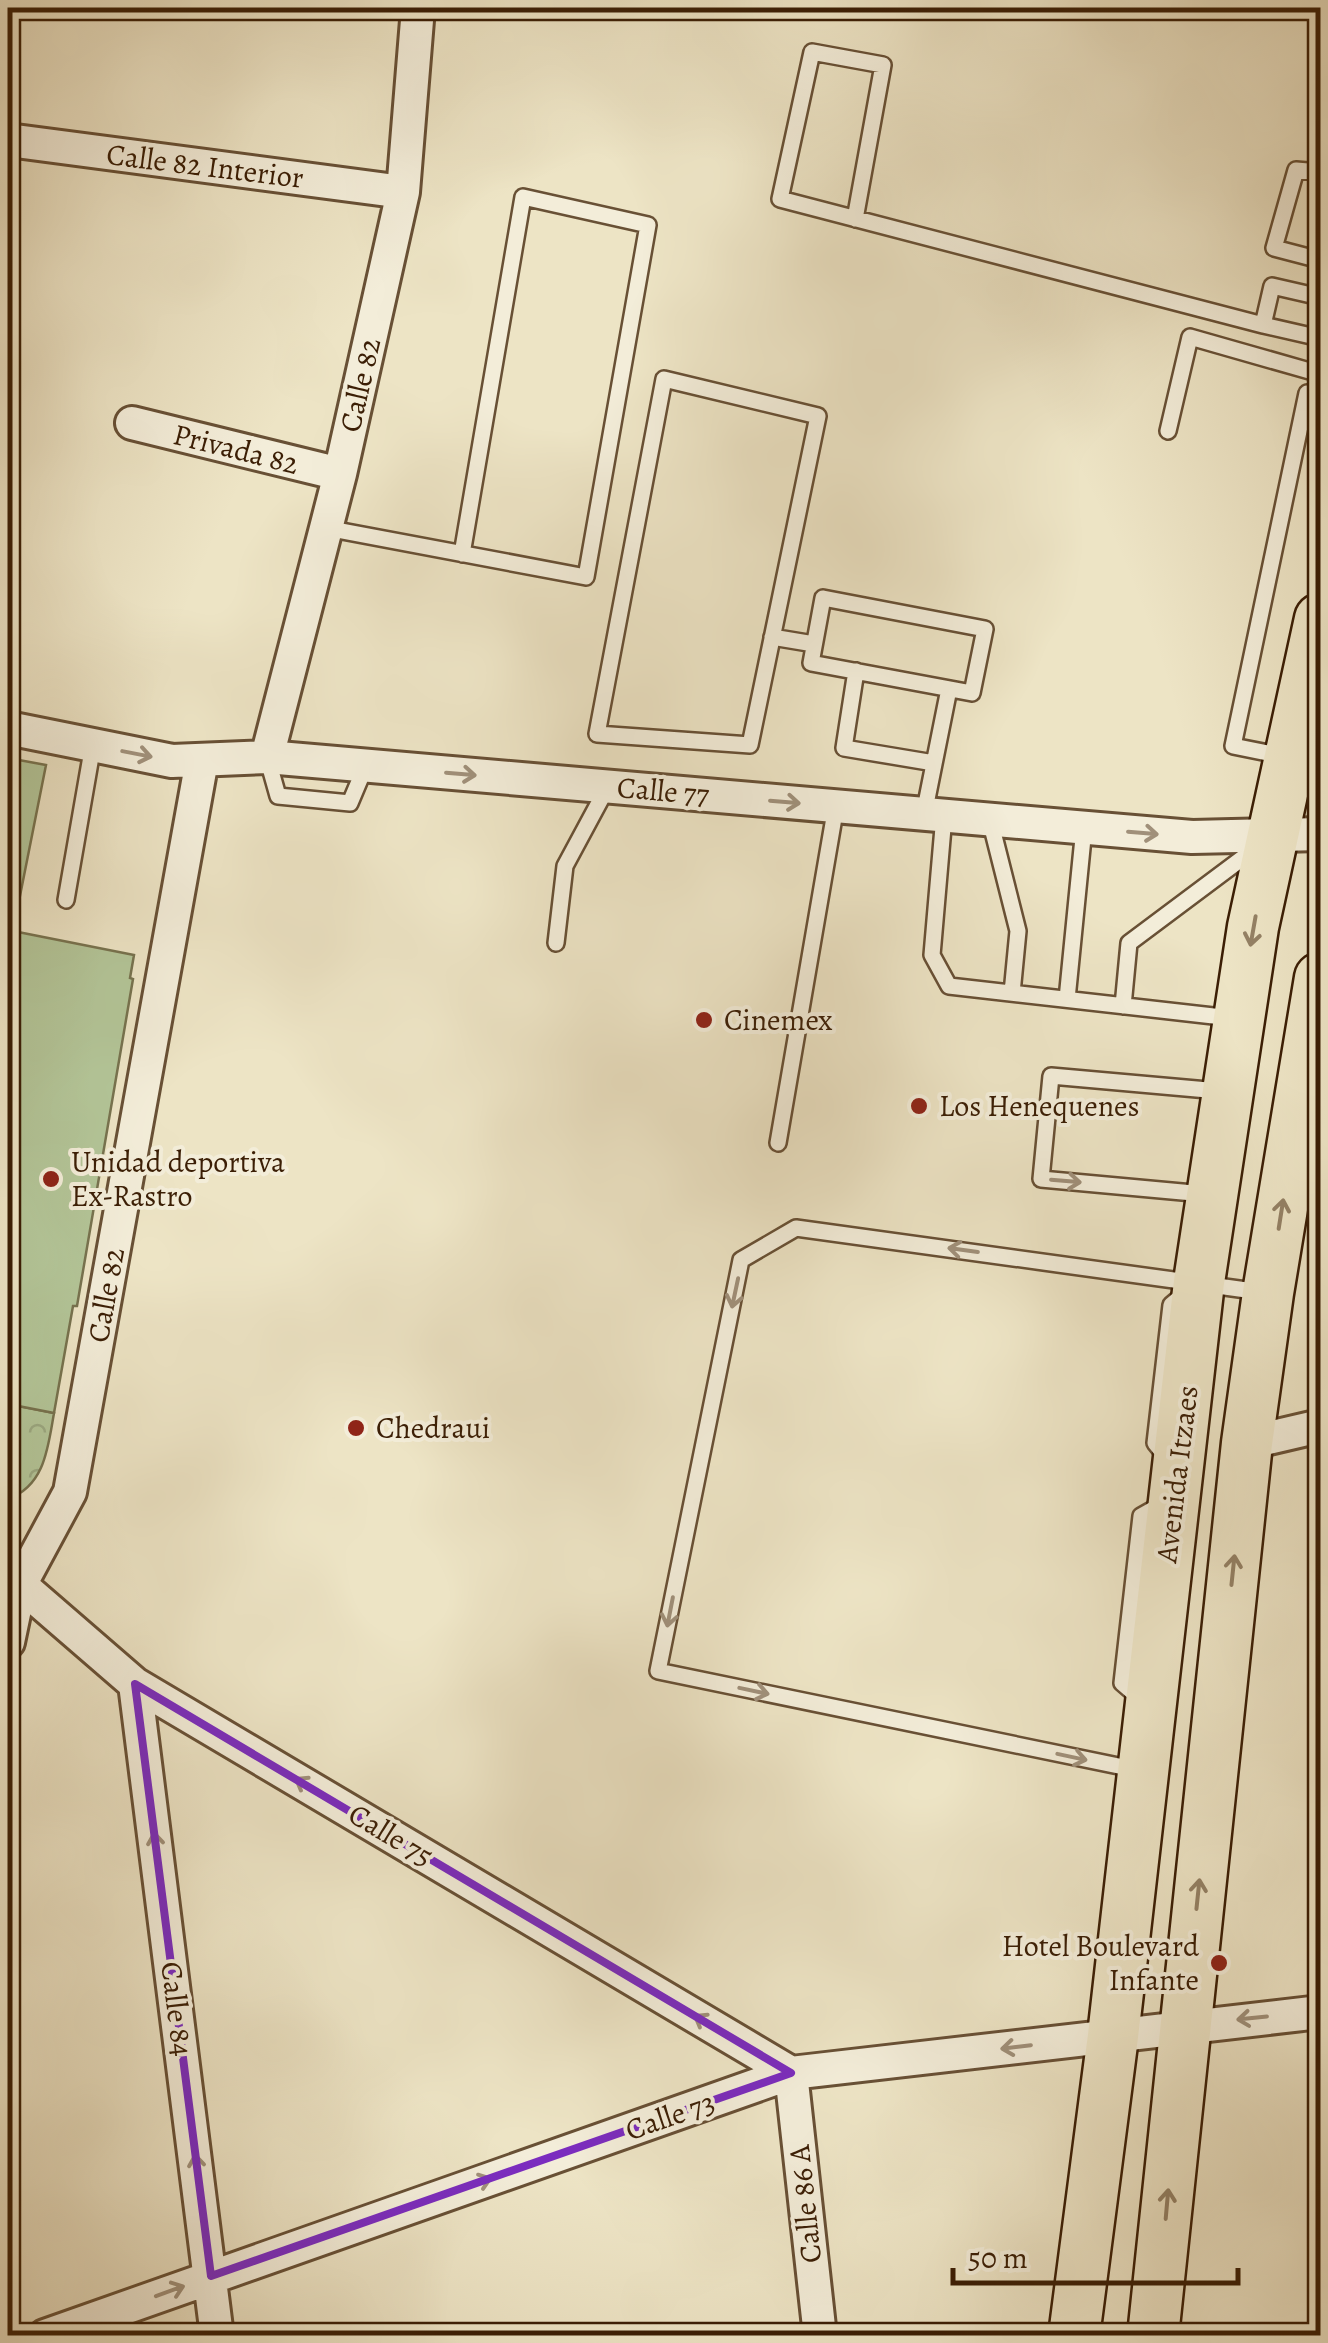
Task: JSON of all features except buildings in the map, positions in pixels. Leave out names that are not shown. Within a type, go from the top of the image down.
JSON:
[{"type":"main road","name":"Avenida Itzaes","points":[[1074,2336],[1113,2036],[1199,1282],[1253,927],[1297,835],[1290,758],[1320,619]]},
{"type":"main road","points":[[1154,2336],[1247,1443],[1320,978]]},
{"type":"street","name":"Calle 82","points":[[267,756],[340,474],[402,192],[418,8]]},
{"type":"street","name":"Calle 82 Interior","points":[[8,140],[402,192]]},
{"type":"street","name":"Privada 82","points":[[132,423],[340,474]]},
{"type":"street","name":"Calle 77","points":[[8,728],[172,761],[267,756],[1192,837],[1297,835]]},
{"type":"street","name":"Calle 82","points":[[8,1642],[14,1579],[70,1492],[202,760]]},
{"type":"street","points":[[1247,1443],[1320,1426]]},
{"type":"street","name":"Calle 75","points":[[14,1579],[136,1684],[791,2073]]},
{"type":"street","name":"Calle 84","points":[[136,1684],[218,2336]]},
{"type":"street","name":"Calle 73","points":[[45,2336],[791,2073],[1320,2012]]},
{"type":"street","name":"Calle 86 A","points":[[791,2073],[820,2336]]},
{"type":"lane","points":[[854,219],[883,65],[812,52],[780,199],[854,219],[1320,338]]},
{"type":"lane","points":[[1320,172],[1296,170],[1274,248],[1320,260]]},
{"type":"lane","points":[[326,528],[462,554],[586,577],[648,225],[524,196],[462,554]]},
{"type":"lane","points":[[1262,324],[1272,286],[1320,297]]},
{"type":"lane","points":[[1168,430],[1190,337],[1320,374]]},
{"type":"lane","points":[[664,380],[818,416],[772,637],[750,744],[597,734],[664,380]]},
{"type":"lane","points":[[1290,758],[1233,746],[1307,393],[1320,396]]},
{"type":"lane","points":[[823,598],[985,628],[972,694],[811,662],[814,644],[823,598]]},
{"type":"lane","points":[[772,637],[814,644]]},
{"type":"lane","points":[[856,672],[844,748],[934,763]]},
{"type":"lane","points":[[949,689],[934,763],[932,954],[949,986],[1240,1019]]},
{"type":"lane","points":[[66,900],[94,745]]},
{"type":"lane","points":[[556,943],[565,866],[608,786]]},
{"type":"lane","points":[[778,1143],[836,806]]},
{"type":"lane","points":[[990,820],[1018,930],[1012,993]]},
{"type":"lane","points":[[1067,999],[1084,828]]},
{"type":"lane","points":[[1124,1006],[1129,942],[1210,879],[1297,835]]},
{"type":"lane","points":[[1212,1195],[1041,1179],[1050,1076],[1228,1092]]},
{"type":"lane","points":[[1142,1771],[658,1671],[741,1260],[796,1228],[1268,1293]]},
{"type":"highlighted area","points":[[135,1684],[791,2073],[211,2276]]},
{"type":"green space","name":"Unidad deportiva Ex-Rastro","points":[[8,758],[46,765],[13,931],[134,955],[77,1306],[73,1306],[54,1413],[8,1404]]},
{"type":"green space","points":[[8,1404],[54,1413],[43,1464],[30,1485],[8,1499]]},
{"type":"place","name":"Cinemex","points":[[704,1020]]},
{"type":"place","name":"Los Henequenes","points":[[919,1106]]},
{"type":"place","name":"Unidad deportiva Ex-Rastro","points":[[51,1179]]},
{"type":"place","name":"Chedraui","points":[[356,1428]]},
{"type":"place","name":"Hotel Boulevard Infante","points":[[1219,1963]]}]
